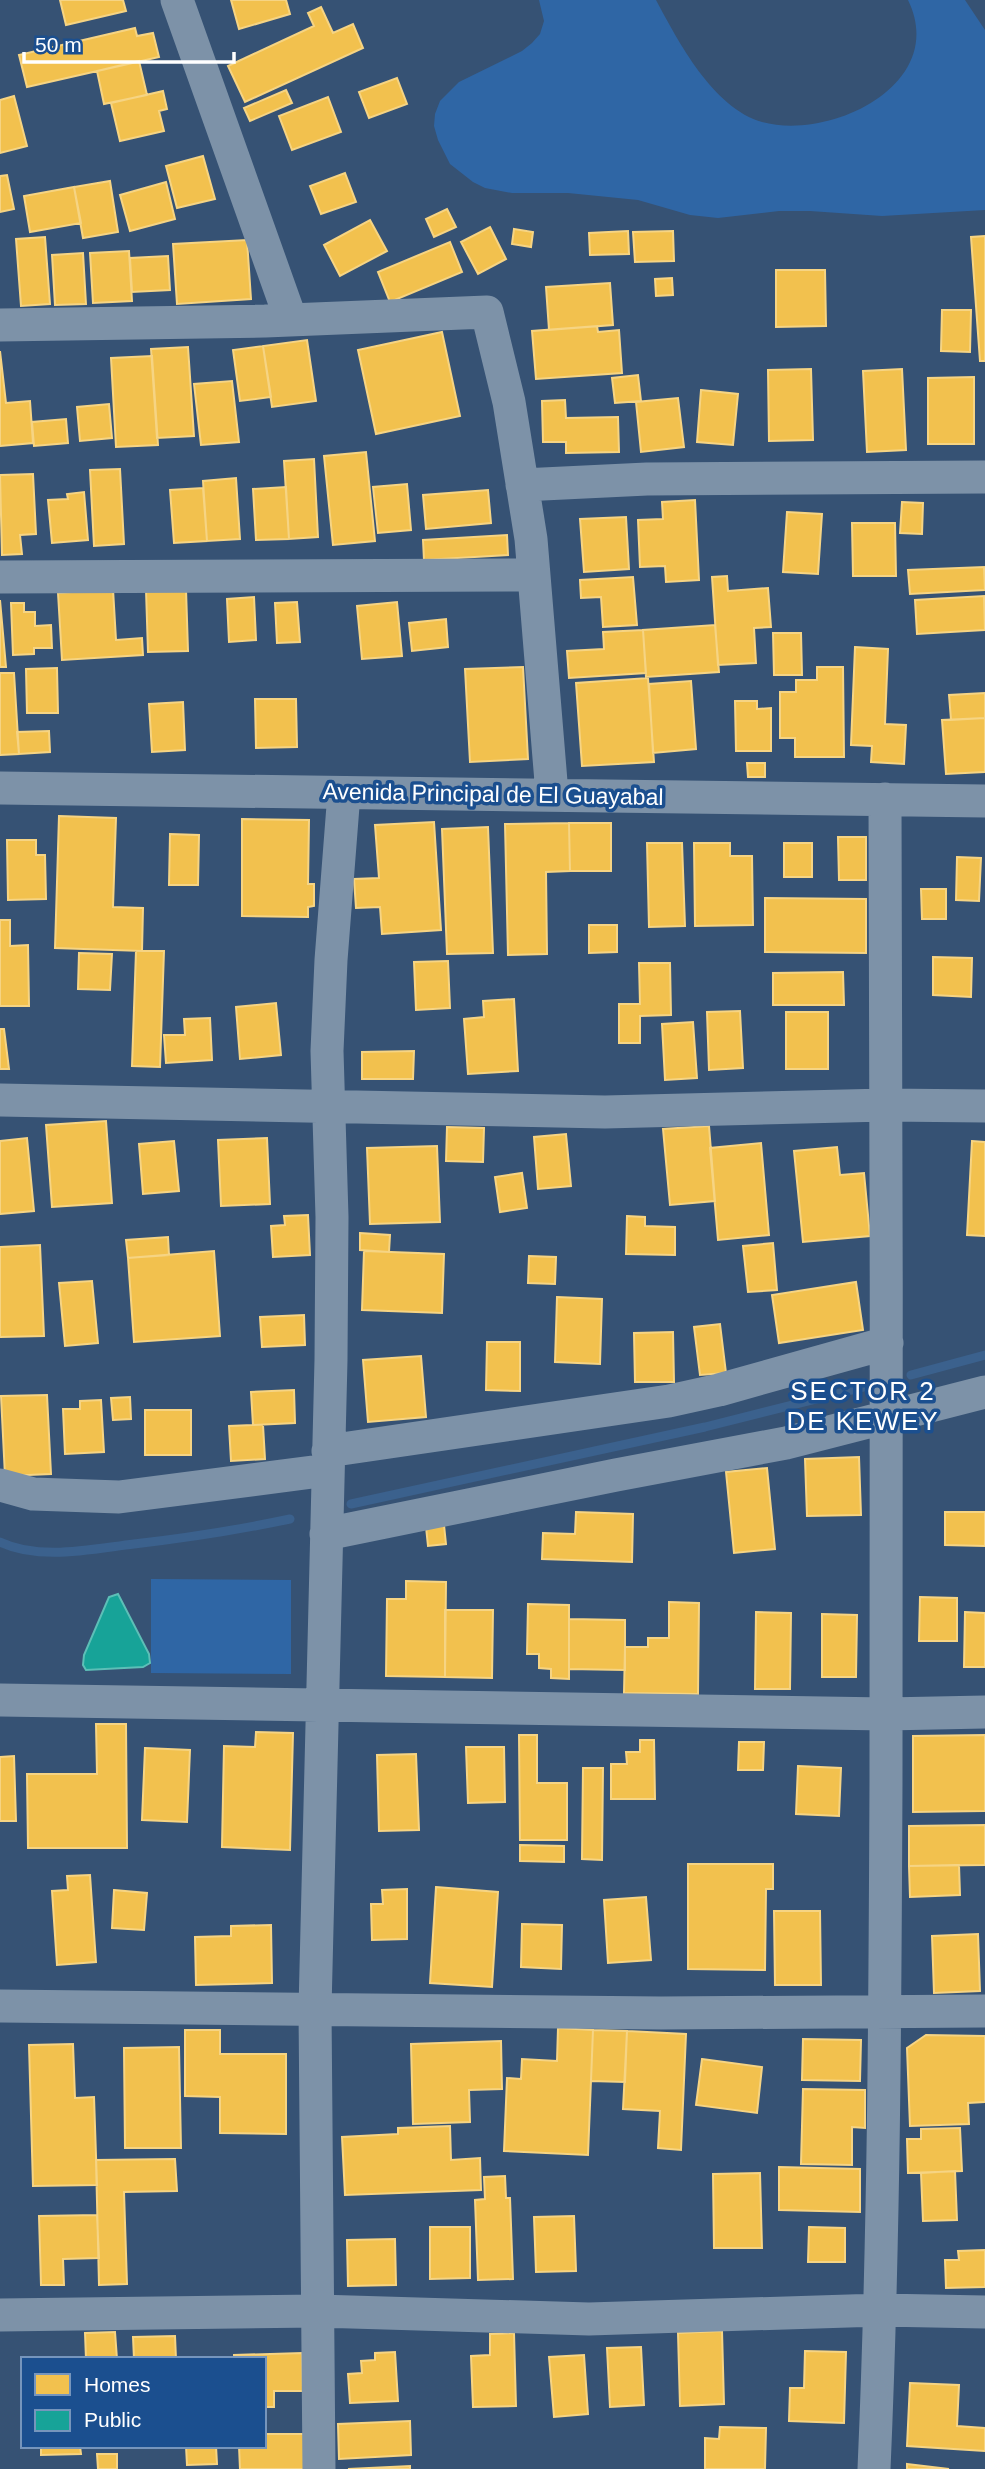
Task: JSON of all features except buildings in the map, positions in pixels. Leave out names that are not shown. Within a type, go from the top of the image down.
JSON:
[{"type":"street","points":[[177,0],[291,320]]},
{"type":"street","points":[[0,325],[291,320],[487,313],[509,402],[522,485],[534,575],[552,794]]},
{"type":"street","points":[[522,485],[647,479],[985,477]]},
{"type":"street","points":[[0,577],[534,575]]},
{"type":"street","name":"Avenida Principal de El Guayabal","points":[[0,788],[985,801]]},
{"type":"street","points":[[319,2469],[315,2009],[332,1230],[327,1051],[344,793]]},
{"type":"street","points":[[874,2469],[880,2310],[885,2011],[888,1418],[885,799]]},
{"type":"street","points":[[0,1100],[605,1112],[886,1105],[985,1106]]},
{"type":"street","points":[[0,1485],[33,1494],[119,1497],[669,1401],[719,1390],[887,1343]]},
{"type":"street","points":[[326,1534],[603,1477],[786,1443],[985,1392]]},
{"type":"street","points":[[0,1700],[886,1714],[985,1712]]},
{"type":"street","points":[[0,2006],[661,2013],[985,2011]]},
{"type":"street","points":[[0,2315],[318,2311],[589,2319],[880,2310],[985,2312]]},
{"type":"shaded area","points":[[539,0],[656,0],[686,53],[728,103],[762,122],[790,126],[820,123],[849,114],[876,100],[898,81],[912,57],[916,30],[908,0],[965,0],[985,30],[985,210],[882,216],[779,211],[718,218],[690,215],[638,200],[568,193],[512,193],[485,188],[450,164],[438,140],[434,126],[435,114],[440,101],[459,82],[522,51],[532,43],[540,34],[544,21]]},
{"type":"shaded area","points":[[151,1579],[291,1580],[291,1674],[151,1673]]},
{"type":"waterway","points":[[911,1375],[985,1355]]},
{"type":"waterway","points":[[351,1504],[705,1427],[868,1386]]},
{"type":"waterway","points":[[0,1542],[32,1551],[66,1552],[193,1536],[290,1519]]},
{"type":"district","name":"SECTOR 2 DE KEWEY","points":[[863,1406]]}]
